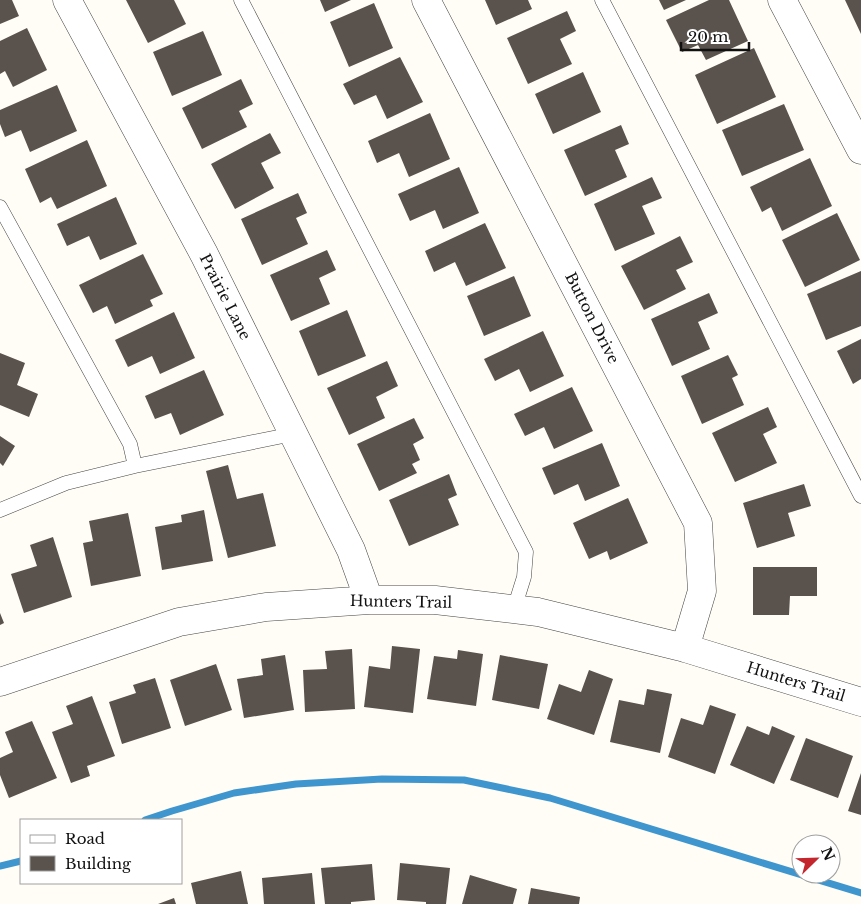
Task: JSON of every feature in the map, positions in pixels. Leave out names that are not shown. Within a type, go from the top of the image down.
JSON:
[{"type":"street","name":"Prairie Lane","points":[[67,0],[204,254],[351,550],[369,600]]},
{"type":"street","name":"Button Drive","points":[[426,0],[698,523],[702,591],[685,648]]},
{"type":"street","points":[[782,0],[861,150]]},
{"type":"street","name":"Hunters Trail","points":[[0,682],[179,622],[266,607],[369,600],[436,600],[538,612],[685,648],[861,702]]},
{"type":"lane","points":[[241,0],[526,552],[524,577],[514,609]]},
{"type":"lane","points":[[602,0],[861,496]]},
{"type":"lane","points":[[0,207],[130,444],[135,466]]},
{"type":"lane","points":[[0,510],[66,483],[135,466],[293,434]]},
{"type":"building","points":[[0,0],[12,0],[19,16],[0,24]]},
{"type":"building","points":[[126,0],[174,0],[186,24],[148,43]]},
{"type":"building","points":[[320,0],[351,0],[325,12]]},
{"type":"building","points":[[485,0],[528,0],[532,9],[496,25]]},
{"type":"building","points":[[659,0],[686,0],[664,10]]},
{"type":"building","points":[[709,0],[729,0],[748,41],[706,60],[698,45],[682,52],[666,20]]},
{"type":"building","points":[[845,0],[861,0],[861,34]]},
{"type":"building","points":[[374,3],[393,48],[349,67],[330,22]]},
{"type":"building","points":[[567,11],[576,31],[560,39],[572,64],[528,84],[507,38]]},
{"type":"building","points":[[27,28],[47,70],[13,87],[5,71],[0,74],[0,41]]},
{"type":"building","points":[[203,31],[222,75],[172,96],[153,52]]},
{"type":"building","points":[[754,48],[776,97],[717,124],[695,75]]},
{"type":"building","points":[[400,57],[423,102],[387,119],[376,95],[354,105],[343,84]]},
{"type":"building","points":[[583,72],[601,112],[553,134],[535,94]]},
{"type":"building","points":[[241,79],[253,104],[239,111],[247,127],[202,149],[182,108]]},
{"type":"building","points":[[57,85],[77,131],[30,152],[21,130],[5,137],[0,124],[0,110]]},
{"type":"building","points":[[784,104],[804,150],[742,176],[722,130]]},
{"type":"building","points":[[430,113],[450,159],[409,177],[399,153],[377,163],[368,141]]},
{"type":"building","points":[[621,125],[629,144],[615,150],[627,177],[585,196],[564,150]]},
{"type":"building","points":[[270,133],[281,153],[261,163],[274,188],[235,209],[211,164]]},
{"type":"building","points":[[87,140],[107,186],[57,209],[51,197],[40,203],[25,169]]},
{"type":"building","points":[[810,158],[832,206],[782,231],[771,207],[762,212],[750,187]]},
{"type":"building","points":[[459,167],[479,213],[443,229],[435,210],[410,221],[398,194]]},
{"type":"building","points":[[652,177],[662,198],[642,206],[655,234],[615,251],[594,204]]},
{"type":"building","points":[[298,193],[307,213],[296,218],[308,244],[262,265],[241,219]]},
{"type":"building","points":[[116,197],[137,244],[100,260],[89,236],[67,246],[57,224]]},
{"type":"building","points":[[837,213],[860,260],[805,287],[782,240]]},
{"type":"building","points":[[485,223],[506,268],[466,286],[455,262],[434,272],[425,251]]},
{"type":"building","points":[[680,236],[693,262],[676,270],[686,289],[644,310],[621,266]]},
{"type":"building","points":[[327,250],[336,270],[319,278],[330,304],[291,321],[270,275]]},
{"type":"building","points":[[143,254],[163,294],[150,300],[153,306],[115,324],[107,306],[93,313],[79,285]]},
{"type":"building","points":[[861,271],[861,326],[826,340],[807,294]]},
{"type":"building","points":[[514,276],[531,316],[484,336],[467,296]]},
{"type":"building","points":[[709,293],[718,313],[698,322],[710,349],[672,366],[651,319]]},
{"type":"building","points":[[347,310],[366,356],[318,376],[299,331]]},
{"type":"building","points":[[174,312],[195,358],[160,374],[152,356],[128,367],[115,340]]},
{"type":"building","points":[[543,331],[564,376],[530,392],[519,369],[495,381],[484,359]]},
{"type":"building","points":[[861,339],[861,379],[853,384],[837,351]]},
{"type":"building","points":[[0,353],[25,363],[17,385],[38,394],[29,417],[0,405]]},
{"type":"building","points":[[728,355],[738,375],[732,378],[744,405],[702,424],[681,376]]},
{"type":"building","points":[[387,361],[398,386],[376,397],[385,418],[349,435],[327,388]]},
{"type":"building","points":[[204,370],[224,415],[180,435],[171,413],[155,419],[145,396]]},
{"type":"building","points":[[572,387],[593,431],[554,449],[544,427],[525,436],[514,414]]},
{"type":"building","points":[[768,407],[777,427],[763,434],[777,463],[735,482],[712,433]]},
{"type":"building","points":[[414,418],[424,438],[413,444],[420,460],[412,464],[417,473],[379,491],[357,444]]},
{"type":"building","points":[[0,436],[15,446],[3,466],[0,463]]},
{"type":"building","points":[[602,443],[620,486],[585,501],[578,484],[554,495],[542,468]]},
{"type":"building","points":[[228,465],[237,499],[263,493],[276,546],[228,558],[206,471]]},
{"type":"building","points":[[449,474],[457,495],[448,499],[459,525],[409,546],[389,500]]},
{"type":"building","points":[[804,484],[811,506],[788,513],[795,536],[757,548],[743,503]]},
{"type":"building","points":[[628,498],[648,543],[610,560],[607,551],[589,559],[573,523]]},
{"type":"building","points":[[204,510],[213,561],[162,570],[155,527],[182,522],[181,515]]},
{"type":"building","points":[[128,513],[141,576],[91,586],[83,543],[93,541],[89,521]]},
{"type":"building","points":[[53,537],[72,597],[24,613],[11,574],[37,566],[30,545]]},
{"type":"building","points":[[753,567],[817,567],[817,596],[790,596],[789,615],[753,615]]},
{"type":"building","points":[[0,613],[4,623],[0,625]]},
{"type":"building","points":[[392,646],[420,649],[413,713],[364,707],[369,666],[390,669]]},
{"type":"building","points":[[352,649],[355,709],[305,712],[303,670],[327,669],[325,651]]},
{"type":"building","points":[[458,650],[483,654],[476,706],[427,699],[434,656],[457,659]]},
{"type":"building","points":[[285,655],[294,710],[244,718],[237,679],[263,675],[261,659]]},
{"type":"building","points":[[500,655],[548,664],[539,709],[492,700]]},
{"type":"building","points":[[216,664],[232,710],[185,726],[170,680]]},
{"type":"building","points":[[589,670],[613,679],[594,735],[547,719],[559,684],[581,692]]},
{"type":"building","points":[[155,678],[171,728],[122,744],[109,702],[136,693],[133,685]]},
{"type":"building","points":[[647,689],[672,694],[660,753],[610,742],[619,700],[644,705]]},
{"type":"building","points":[[92,696],[115,756],[87,766],[90,776],[71,783],[52,732],[73,724],[66,706]]},
{"type":"building","points":[[710,705],[736,714],[715,774],[668,757],[681,718],[703,725]]},
{"type":"building","points":[[32,721],[57,778],[9,798],[0,775],[0,758],[13,752],[5,732]]},
{"type":"building","points":[[747,726],[769,735],[772,726],[795,736],[774,784],[730,765]]},
{"type":"building","points":[[806,738],[853,756],[838,798],[790,780]]},
{"type":"building","points":[[861,773],[861,815],[848,811]]},
{"type":"building","points":[[400,863],[450,868],[446,904],[426,904],[426,902],[397,900]]},
{"type":"building","points":[[372,864],[375,900],[351,902],[351,904],[325,904],[321,868]]},
{"type":"building","points":[[241,871],[248,904],[196,904],[191,883]]},
{"type":"building","points":[[312,873],[315,904],[264,904],[262,878]]},
{"type":"building","points":[[470,875],[517,889],[513,904],[462,904]]},
{"type":"building","points":[[531,888],[580,897],[579,904],[528,904]]},
{"type":"building","points":[[174,898],[176,904],[158,904]]},
{"type":"waterway","points":[[148,819],[234,793],[296,784],[382,779],[464,780],[550,798],[861,893]]},
{"type":"waterway","points":[[0,866],[20,861]]}]
